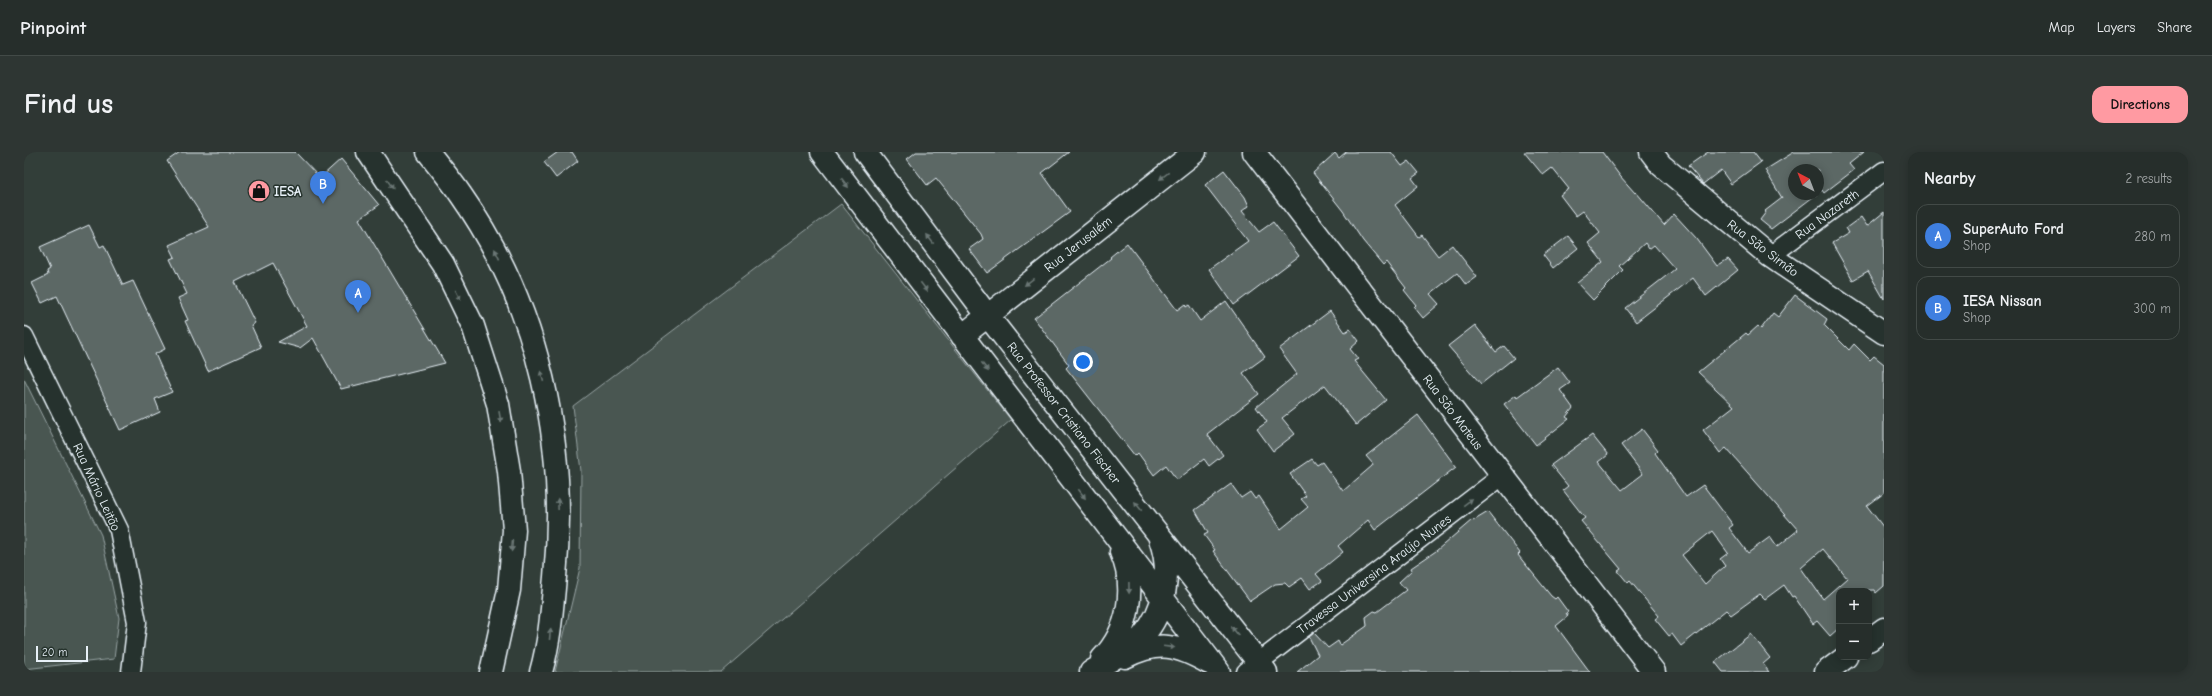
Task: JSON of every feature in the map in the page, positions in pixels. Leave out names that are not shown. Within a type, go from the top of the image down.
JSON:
[{"type":"main road","points":[[368,152],[443,264],[473,326],[498,404],[509,471],[514,530],[509,590],[491,672]]},
{"type":"main road","points":[[428,152],[462,195],[495,250],[523,314],[543,377],[556,453],[559,534],[549,644],[541,672]]},
{"type":"main road","points":[[822,152],[1115,538],[1217,668]]},
{"type":"main road","name":"Rua Professor Cristiano Fischer","points":[[865,152],[987,314],[1156,529],[1257,669]]},
{"type":"main road","name":"Rua Jerusalém","points":[[962,336],[987,314],[1195,152]]},
{"type":"main road","name":"Rua São Mateus","points":[[1254,152],[1654,672]]},
{"type":"main road","name":"Rua São Simão","points":[[1651,152],[1661,165],[1770,256],[1884,333]]},
{"type":"main road","points":[[1091,672],[1118,656],[1141,637],[1152,622],[1163,600],[1167,577],[1166,555],[1156,529]]},
{"type":"main road","points":[[1091,672],[1107,654],[1121,633],[1127,616],[1129,589],[1127,564],[1115,538]]},
{"type":"main road","points":[[1872,638],[1884,628]]},
{"type":"main road","points":[[1091,672],[1131,654],[1150,648],[1166,646],[1187,650],[1217,668]]},
{"type":"main road","points":[[1826,672],[1842,660]]},
{"type":"street","name":"Rua Nazareth","points":[[1770,256],[1884,171]]},
{"type":"street","name":"Rua Mário Leitão","points":[[24,336],[119,530],[137,622],[131,672]]},
{"type":"street","name":"Travessa Universina Araújo Nunes","points":[[1257,669],[1502,476]]},
{"type":"shaded area","points":[[841,204],[1011,420],[721,672],[555,672],[580,568],[581,471],[573,406]]},
{"type":"shaded area","points":[[24,379],[101,535],[119,618],[114,659],[24,669]]},
{"type":"building","points":[[180,152],[295,152],[320,178],[341,159],[379,205],[359,219],[445,363],[341,389],[313,338],[300,348],[278,342],[307,326],[273,263],[235,282],[255,323],[251,325],[261,347],[208,371],[185,321],[188,320],[178,298],[187,294],[170,259],[175,257],[169,245],[209,227],[167,161]]},
{"type":"building","points":[[558,152],[572,152],[578,161],[556,178],[544,162]]},
{"type":"building","points":[[916,152],[1069,152],[1042,173],[1070,212],[987,273],[969,249],[983,239],[981,234],[936,178],[927,185],[907,159]]},
{"type":"building","points":[[1346,152],[1391,152],[1402,166],[1409,161],[1419,173],[1412,178],[1418,186],[1395,205],[1419,237],[1422,235],[1438,256],[1452,245],[1477,277],[1466,285],[1457,273],[1430,294],[1439,304],[1423,318],[1414,307],[1416,305],[1404,290],[1406,288],[1386,262],[1383,265],[1363,241],[1343,211],[1313,173],[1335,153],[1339,158]]},
{"type":"building","points":[[1524,152],[1602,152],[1620,176],[1635,193],[1636,192],[1664,225],[1674,214],[1697,239],[1717,266],[1728,259],[1738,270],[1706,296],[1693,278],[1636,322],[1625,308],[1675,269],[1654,245],[1649,249],[1645,243],[1619,266],[1623,270],[1593,300],[1577,283],[1603,262],[1588,243],[1600,233],[1583,211],[1576,216],[1560,195],[1569,189],[1552,168],[1543,175]]},
{"type":"building","points":[[1708,152],[1753,152],[1761,162],[1731,184],[1721,170],[1703,184],[1688,166]]},
{"type":"building","points":[[1794,152],[1864,152],[1849,164],[1854,170],[1824,193],[1824,164],[1788,164],[1788,200],[1809,200],[1771,229],[1760,220],[1766,212],[1765,211],[1782,198],[1765,170]]},
{"type":"building","points":[[1224,170],[1245,197],[1249,206],[1242,211],[1259,232],[1273,222],[1299,256],[1234,305],[1209,269],[1248,241],[1205,185]]},
{"type":"building","points":[[1884,212],[1884,299],[1868,271],[1853,280],[1832,243],[1849,233],[1846,228],[1861,217],[1867,226]]},
{"type":"building","points":[[89,225],[100,247],[104,245],[123,285],[133,281],[165,349],[155,354],[172,392],[155,399],[160,412],[120,430],[57,296],[42,303],[32,283],[48,275],[47,271],[50,269],[40,247]]},
{"type":"building","points":[[1568,236],[1578,248],[1553,268],[1543,255]]},
{"type":"building","points":[[1127,243],[1177,310],[1185,304],[1186,307],[1189,305],[1200,321],[1226,301],[1265,357],[1243,373],[1259,394],[1207,434],[1223,455],[1209,466],[1204,459],[1177,480],[1166,465],[1154,475],[1138,453],[1135,456],[1066,368],[1069,365],[1034,318],[1111,258],[1110,257]]},
{"type":"building","points":[[1795,295],[1827,319],[1824,325],[1849,350],[1854,344],[1870,360],[1874,356],[1884,364],[1884,493],[1867,506],[1884,528],[1884,586],[1876,593],[1874,590],[1872,590],[1872,588],[1836,588],[1836,631],[1830,636],[1817,621],[1813,624],[1794,596],[1792,597],[1784,585],[1765,599],[1760,594],[1731,615],[1726,610],[1681,646],[1672,634],[1669,636],[1655,619],[1659,616],[1630,581],[1628,583],[1618,571],[1621,569],[1581,521],[1585,518],[1563,490],[1568,486],[1551,465],[1592,435],[1608,455],[1599,462],[1622,490],[1643,474],[1621,445],[1642,429],[1658,450],[1655,453],[1686,497],[1703,485],[1733,525],[1729,528],[1748,553],[1770,537],[1777,547],[1798,530],[1726,448],[1720,453],[1703,430],[1734,406],[1698,372],[1746,333],[1748,335],[1758,326],[1761,329],[1773,313],[1778,317]],"holes":[[[1712,531],[1728,553],[1720,559],[1725,566],[1705,584],[1682,555]],[[1823,549],[1847,578],[1823,599],[1801,568]]]},
{"type":"building","points":[[1330,311],[1345,332],[1350,329],[1359,341],[1350,349],[1358,359],[1354,361],[1386,400],[1356,425],[1325,385],[1282,418],[1295,434],[1273,451],[1257,429],[1267,422],[1256,407],[1297,374],[1279,349]]},
{"type":"building","points":[[1475,325],[1496,352],[1504,346],[1514,358],[1481,384],[1448,346]]},
{"type":"building","points":[[1558,367],[1570,383],[1560,390],[1573,408],[1566,417],[1569,419],[1536,445],[1504,404],[1516,395],[1517,397]]},
{"type":"building","points":[[1418,415],[1456,467],[1375,530],[1368,520],[1338,546],[1343,552],[1316,574],[1322,581],[1310,589],[1302,578],[1289,587],[1285,583],[1275,584],[1250,601],[1213,551],[1215,550],[1204,535],[1208,533],[1195,510],[1231,484],[1241,498],[1250,492],[1255,499],[1259,496],[1281,529],[1308,507],[1301,499],[1306,496],[1290,474],[1312,459],[1317,465],[1322,462],[1343,491],[1372,466],[1373,464],[1366,456]]},
{"type":"building","points":[[1488,512],[1520,553],[1518,555],[1551,596],[1555,599],[1557,597],[1568,612],[1566,613],[1568,616],[1556,626],[1590,672],[1297,672],[1318,655],[1309,637],[1314,633],[1328,648],[1338,641],[1340,645],[1367,626],[1366,617],[1374,611],[1377,612],[1406,590],[1399,582],[1412,570],[1411,568],[1436,551],[1472,520],[1473,521]]},
{"type":"building","points":[[1751,634],[1770,658],[1763,664],[1769,672],[1723,672],[1715,662]]},
{"type":"place","name":"IESA","points":[[259,191]]},
{"type":"place","name":"IESA Nissan","points":[[323,204]]},
{"type":"place","name":"SuperAuto Ford","points":[[358,313]]}]
